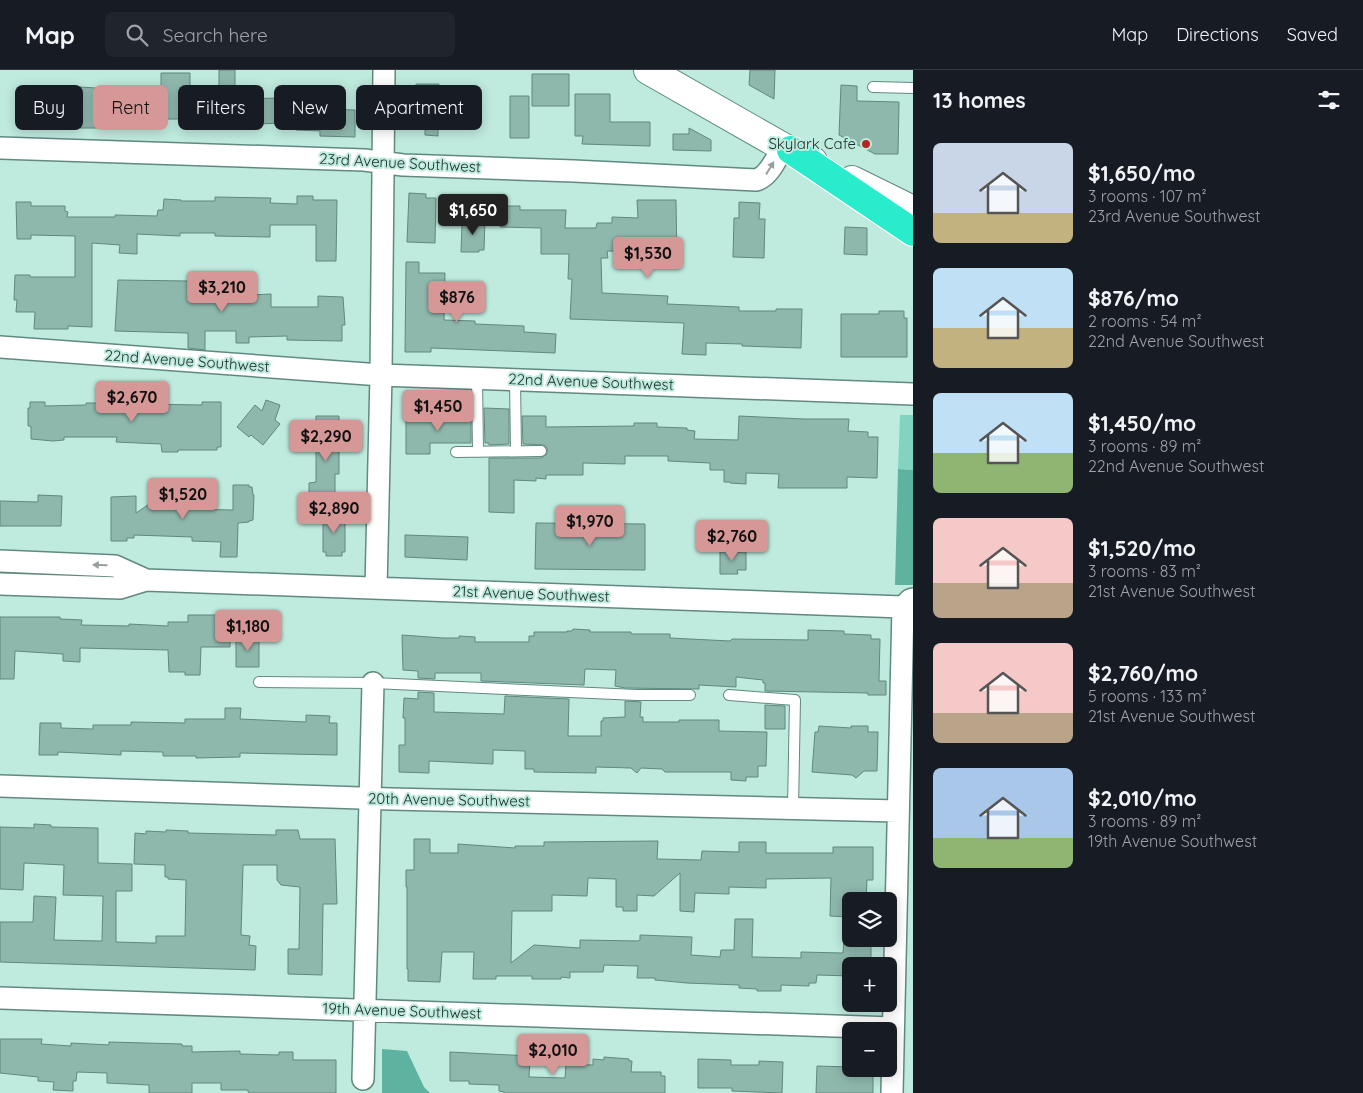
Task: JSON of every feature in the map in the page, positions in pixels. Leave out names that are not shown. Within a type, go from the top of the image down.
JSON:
[{"type":"highway","points":[[787,148],[913,232]]},
{"type":"main road","points":[[648,70],[787,148],[913,210]]},
{"type":"street","points":[[376,588],[381,375],[384,70]]},
{"type":"street","name":"23rd Avenue Southwest","points":[[0,148],[355,160],[410,166],[574,171],[750,180],[764,177],[787,148]]},
{"type":"street","name":"22nd Avenue Southwest","points":[[0,347],[381,375],[913,394]]},
{"type":"street","name":"21st Avenue Southwest","points":[[0,562],[116,566],[146,580]]},
{"type":"street","name":"21st Avenue Southwest","points":[[0,584],[120,588],[146,580],[908,603]]},
{"type":"street","points":[[894,1022],[904,978],[898,811],[906,785],[908,603]]},
{"type":"street","points":[[363,1079],[373,684]]},
{"type":"street","name":"20th Avenue Southwest","points":[[0,786],[370,798],[898,811]]},
{"type":"street","name":"19th Avenue Southwest","points":[[0,998],[842,1026]]},
{"type":"street","points":[[892,1077],[892,1093]]},
{"type":"lane","points":[[873,87],[913,88]]},
{"type":"lane","points":[[477,378],[478,452]]},
{"type":"lane","points":[[515,380],[516,451]]},
{"type":"lane","points":[[456,452],[541,451]]},
{"type":"lane","points":[[259,682],[373,684],[637,695],[690,695]]},
{"type":"lane","points":[[729,695],[795,700],[793,808]]},
{"type":"green space","points":[[900,415],[913,415],[913,470],[898,469]]},
{"type":"green space","points":[[898,469],[913,470],[913,585],[895,585]]},
{"type":"green space","points":[[382,1049],[407,1051],[424,1087],[430,1093],[382,1093]]},
{"type":"building","points":[[219,70],[235,70],[235,85],[219,85]]},
{"type":"building","points":[[750,70],[775,70],[774,99],[749,85]]},
{"type":"building","points":[[161,73],[190,73],[190,85],[178,85],[178,119],[168,119],[168,85],[161,85]]},
{"type":"building","points":[[532,74],[569,74],[569,106],[532,106]]},
{"type":"building","points":[[416,84],[439,84],[439,85]]},
{"type":"building","points":[[841,85],[857,86],[857,101],[899,102],[898,154],[875,154],[839,135]]},
{"type":"building","points":[[83,87],[93,88],[93,128],[83,128]]},
{"type":"building","points":[[575,94],[610,94],[610,122],[650,122],[650,146],[582,144],[583,136],[575,136]]},
{"type":"building","points":[[510,96],[529,96],[529,138],[510,138]]},
{"type":"building","points":[[264,98],[274,98],[274,123],[264,124]]},
{"type":"building","points":[[346,110],[355,110],[355,137],[320,136],[320,131],[296,130],[346,130]]},
{"type":"building","points":[[689,128],[711,140],[711,151],[673,150],[673,134],[689,134]]},
{"type":"building","points":[[425,130],[438,130],[438,136],[425,135]]},
{"type":"building","points":[[409,193],[426,194],[426,198],[436,198],[435,243],[407,242]]},
{"type":"building","points":[[297,196],[313,196],[313,200],[337,200],[336,261],[316,261],[316,225],[270,225],[270,237],[215,236],[215,233],[180,233],[180,236],[137,234],[137,254],[119,253],[120,245],[92,243],[92,327],[68,326],[68,329],[34,329],[35,312],[16,312],[17,300],[14,300],[15,275],[75,277],[75,236],[31,235],[31,239],[17,239],[16,202],[31,202],[31,206],[65,206],[65,211],[68,212],[67,217],[115,217],[115,215],[157,216],[158,210],[163,210],[164,199],[215,201],[215,197],[271,198],[270,203],[297,204]]},
{"type":"building","points":[[637,200],[676,200],[677,258],[653,259],[653,252],[607,251],[608,258],[601,258],[602,293],[668,296],[667,304],[739,307],[739,311],[802,309],[801,348],[706,343],[706,355],[682,354],[684,323],[570,319],[572,279],[568,279],[569,254],[541,254],[541,228],[500,227],[501,206],[520,206],[520,210],[566,210],[565,228],[596,228],[597,223],[612,223],[612,217],[638,218]]},
{"type":"building","points":[[739,202],[760,203],[759,219],[765,219],[764,258],[733,257],[734,218],[739,218]]},
{"type":"building","points":[[468,220],[485,220],[484,250],[479,250],[479,252],[461,252],[462,225],[468,225]]},
{"type":"building","points":[[845,227],[867,228],[867,255],[844,254]]},
{"type":"building","points":[[406,262],[419,262],[419,273],[445,273],[444,320],[475,321],[475,324],[524,326],[524,332],[556,334],[555,353],[431,348],[431,352],[405,352]]},
{"type":"building","points":[[233,277],[250,277],[250,295],[271,294],[271,307],[318,307],[318,296],[343,297],[345,325],[342,325],[342,341],[287,340],[287,336],[249,337],[249,343],[236,343],[236,331],[205,331],[205,350],[188,348],[188,333],[115,331],[118,280],[188,281],[188,289],[233,289]]},
{"type":"building","points":[[879,311],[904,311],[904,318],[907,318],[907,357],[841,357],[841,314],[879,314]]},
{"type":"building","points":[[118,397],[144,398],[143,404],[202,405],[202,402],[221,402],[221,447],[217,447],[217,450],[162,452],[161,444],[116,442],[117,437],[64,437],[64,440],[53,441],[31,439],[31,426],[28,426],[30,402],[45,402],[45,406],[86,405],[86,403],[118,403]]},
{"type":"building","points":[[266,400],[280,405],[275,420],[280,424],[263,445],[237,427],[255,405],[262,411]]},
{"type":"building","points":[[457,408],[471,408],[471,443],[430,443],[430,454],[406,454],[406,419],[447,420],[447,413],[456,413]]},
{"type":"building","points":[[484,408],[509,409],[509,444],[489,445],[489,443],[485,443]]},
{"type":"building","points":[[316,416],[339,416],[339,474],[335,474],[335,506],[309,506],[309,483],[316,482]]},
{"type":"building","points":[[522,416],[546,416],[546,427],[634,426],[634,423],[657,423],[657,427],[687,428],[687,430],[695,431],[694,439],[738,440],[739,416],[849,419],[848,431],[868,432],[868,437],[878,437],[877,478],[847,477],[847,488],[778,488],[779,474],[746,473],[746,484],[730,483],[724,482],[724,470],[710,470],[710,463],[668,461],[668,456],[625,456],[625,464],[583,463],[583,475],[546,475],[546,479],[536,478],[536,481],[514,480],[514,513],[489,512],[489,458],[541,458],[547,454],[547,448],[544,445],[523,444]]},
{"type":"building","points":[[233,485],[249,485],[249,487],[252,487],[254,495],[253,520],[238,523],[237,557],[220,557],[221,542],[192,541],[192,537],[134,535],[134,538],[127,538],[127,541],[111,541],[111,497],[136,496],[136,513],[158,498],[176,498],[176,505],[179,505],[179,509],[233,510]]},
{"type":"building","points":[[38,495],[62,496],[61,526],[0,526],[0,501],[38,502]]},
{"type":"building","points":[[323,514],[345,514],[345,552],[342,552],[342,556],[326,556],[326,552],[323,552]]},
{"type":"building","points":[[536,523],[645,524],[645,570],[535,569]]},
{"type":"building","points":[[405,535],[468,537],[467,560],[405,557]]},
{"type":"building","points":[[720,552],[746,552],[746,570],[737,570],[738,574],[720,574]]},
{"type":"building","points":[[188,615],[218,615],[218,620],[230,620],[230,647],[201,647],[200,675],[185,675],[185,672],[169,672],[168,650],[80,648],[80,662],[63,661],[63,654],[15,651],[14,679],[0,679],[0,617],[60,617],[60,619],[82,620],[81,625],[129,626],[129,624],[168,626],[168,622],[188,622]]},
{"type":"building","points":[[573,629],[590,630],[590,632],[670,634],[670,638],[730,641],[732,639],[808,640],[808,630],[844,631],[844,634],[871,635],[871,639],[880,639],[879,681],[886,681],[886,695],[765,691],[763,680],[736,677],[736,687],[699,685],[699,689],[625,688],[615,686],[616,670],[585,669],[584,685],[481,681],[481,673],[435,673],[435,679],[418,678],[418,671],[403,670],[402,635],[443,638],[475,637],[475,642],[529,642],[529,636],[534,636],[534,632],[567,632]]},
{"type":"building","points":[[236,638],[259,638],[259,667],[236,667]]},
{"type":"building","points":[[418,692],[434,693],[434,712],[504,714],[505,696],[569,699],[568,736],[601,736],[601,721],[603,721],[603,718],[625,717],[625,701],[641,702],[640,717],[643,717],[643,722],[719,720],[719,731],[767,732],[766,766],[758,766],[758,777],[746,777],[746,781],[731,780],[731,772],[665,772],[662,769],[641,768],[637,773],[631,768],[596,767],[596,773],[534,772],[534,769],[525,769],[525,751],[493,750],[493,764],[429,761],[429,773],[399,772],[399,745],[405,745],[404,698],[418,699]]},
{"type":"building","points":[[765,705],[785,706],[785,729],[765,729]]},
{"type":"building","points":[[225,708],[241,708],[240,719],[306,722],[306,715],[330,716],[329,723],[337,723],[337,755],[240,753],[240,757],[196,758],[196,756],[163,756],[163,752],[121,751],[121,755],[58,752],[58,755],[39,755],[40,723],[61,723],[61,728],[93,729],[93,725],[131,725],[131,722],[185,723],[185,719],[225,719]]},
{"type":"building","points":[[819,726],[851,728],[851,726],[868,726],[868,732],[878,732],[877,771],[864,771],[856,778],[852,775],[812,772],[815,732],[818,732]]},
{"type":"building","points":[[34,824],[51,825],[51,827],[98,828],[98,863],[132,864],[132,891],[116,891],[116,942],[156,943],[156,936],[185,936],[186,880],[168,879],[168,877],[165,877],[165,865],[134,864],[135,833],[146,834],[146,831],[166,832],[166,830],[188,831],[188,833],[276,835],[276,830],[298,830],[300,839],[335,839],[337,904],[323,904],[322,975],[288,974],[288,949],[299,949],[300,887],[281,885],[277,880],[277,865],[243,865],[241,935],[250,936],[249,945],[256,946],[255,970],[0,962],[0,922],[33,922],[34,896],[56,897],[54,940],[102,941],[103,896],[63,895],[64,865],[24,863],[23,890],[0,889],[0,827],[34,828]]},
{"type":"building","points":[[414,839],[430,839],[430,853],[458,853],[458,844],[515,848],[515,846],[544,846],[544,842],[658,841],[657,859],[701,860],[702,851],[739,852],[739,842],[766,842],[766,853],[833,853],[833,847],[873,847],[873,880],[867,880],[866,892],[842,892],[842,917],[830,916],[831,878],[766,879],[766,888],[729,887],[729,894],[695,893],[694,912],[680,911],[680,873],[654,896],[637,895],[637,911],[623,911],[623,907],[616,907],[616,879],[588,878],[587,896],[552,895],[552,911],[512,911],[511,963],[534,945],[580,948],[580,940],[638,941],[640,940],[640,935],[692,937],[691,955],[720,957],[721,950],[734,950],[735,919],[753,919],[752,957],[801,958],[801,952],[843,953],[843,947],[871,947],[871,957],[842,957],[842,976],[817,975],[816,983],[809,983],[809,986],[781,985],[781,991],[757,991],[757,989],[739,988],[739,985],[687,983],[655,980],[655,978],[637,978],[638,966],[604,965],[603,972],[570,972],[570,978],[561,977],[561,979],[532,979],[532,976],[496,976],[496,979],[473,979],[474,952],[442,952],[440,982],[408,981],[406,870],[414,870]]},
{"type":"building","points":[[0,1039],[42,1039],[41,1044],[71,1046],[71,1043],[109,1045],[109,1042],[182,1044],[182,1046],[192,1046],[192,1052],[240,1051],[240,1054],[279,1055],[279,1052],[293,1052],[293,1060],[336,1060],[336,1093],[250,1093],[248,1090],[221,1090],[221,1083],[192,1083],[192,1093],[149,1093],[149,1085],[107,1083],[107,1073],[77,1072],[76,1081],[73,1081],[73,1091],[53,1090],[54,1082],[38,1081],[38,1077],[0,1073]]},
{"type":"building","points":[[450,1052],[530,1056],[529,1077],[565,1078],[566,1064],[593,1065],[593,1059],[604,1060],[604,1057],[629,1059],[629,1061],[632,1061],[631,1072],[661,1072],[661,1076],[665,1076],[665,1093],[504,1093],[499,1091],[499,1085],[469,1084],[469,1081],[450,1081]]},
{"type":"building","points":[[698,1059],[731,1060],[731,1065],[759,1065],[759,1061],[783,1062],[782,1093],[732,1091],[732,1088],[698,1088]]},
{"type":"building","points":[[817,1066],[842,1067],[842,1077],[873,1077],[873,1093],[816,1093]]},
{"type":"place","name":"Skylark Cafe","points":[[866,144]]}]
